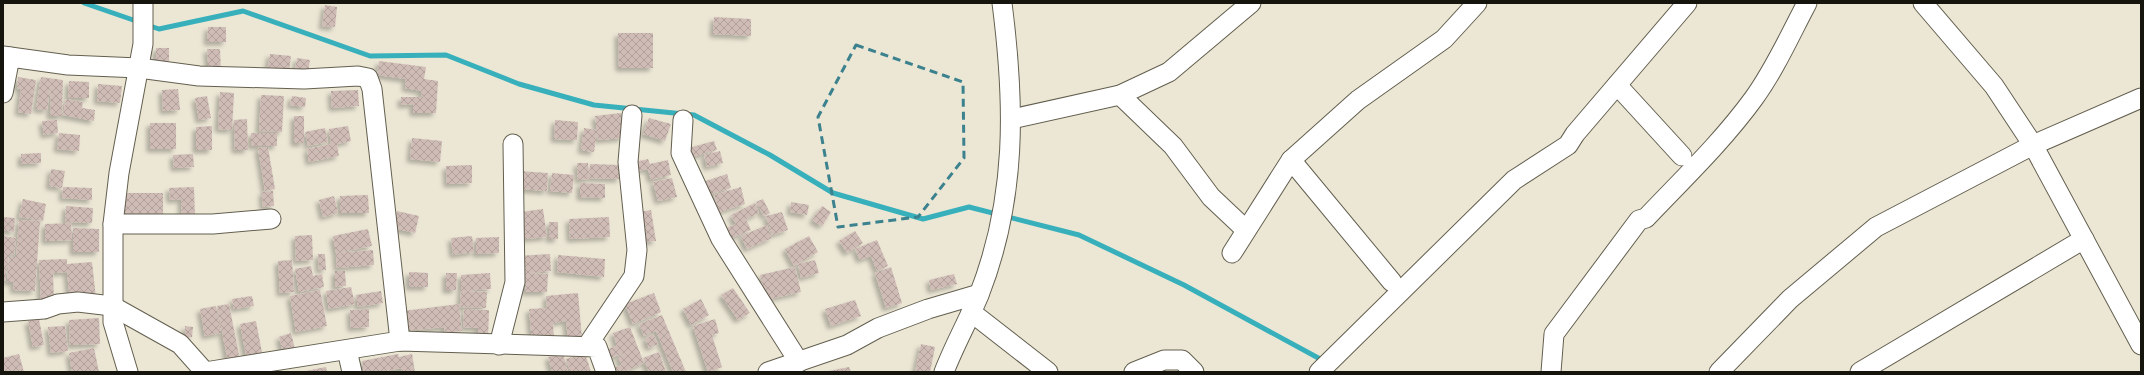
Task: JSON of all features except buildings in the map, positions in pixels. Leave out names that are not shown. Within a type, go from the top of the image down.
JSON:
[{"type":"street","points":[[128,372],[113,322],[113,224],[119,174],[143,44],[143,3]]},
{"type":"street","points":[[944,372],[979,294],[995,245],[1006,201],[1012,119],[1002,3]]},
{"type":"street","points":[[1012,119],[1120,95],[1169,72],[1251,3]]},
{"type":"street","points":[[1232,254],[1291,160],[1358,100],[1444,39],[1477,3]]},
{"type":"street","points":[[1319,372],[1514,180],[1568,145],[1575,134],[1687,3]]},
{"type":"street","points":[[1551,372],[1554,334],[1639,220],[1646,218],[1723,138],[1754,97],[1778,59],[1807,3]]},
{"type":"street","points":[[1923,3],[1994,86],[2034,145],[2141,346]]},
{"type":"street","points":[[3,93],[6,57],[68,65],[138,68],[199,76],[304,79],[358,76],[368,78],[373,96],[400,341]]},
{"type":"street","points":[[1617,85],[1682,156]]},
{"type":"street","points":[[1120,95],[1173,146],[1211,197],[1246,230]]},
{"type":"street","points":[[1719,372],[1790,299],[1876,227],[2034,145],[2141,98]]},
{"type":"street","points":[[587,346],[634,276],[637,250],[628,162],[632,115]]},
{"type":"street","points":[[683,120],[681,153],[721,238],[799,362]]},
{"type":"street","points":[[499,345],[515,282],[513,144]]},
{"type":"street","points":[[1291,160],[1392,282]]},
{"type":"street","points":[[113,224],[213,224],[271,219]]},
{"type":"street","points":[[1860,372],[2084,239]]},
{"type":"street","points":[[768,372],[847,345],[878,328],[928,309],[979,294]]},
{"type":"street","points":[[3,312],[44,309],[58,304],[78,302],[112,306],[180,344],[205,372],[400,341],[597,347],[606,372]]},
{"type":"street","points":[[971,312],[1048,372]]},
{"type":"street","points":[[347,350],[352,372]]},
{"type":"street","points":[[1134,372],[1164,360],[1182,360],[1194,372]]},
{"type":"highlighted area","points":[[856,45],[963,82],[964,158],[918,217],[838,227],[818,117]]},
{"type":"waterway","points":[[84,3],[139,22]]},
{"type":"waterway","points":[[147,25],[159,29],[243,11],[370,56],[446,55],[519,84],[594,105],[694,115],[770,155],[833,193],[923,219],[969,207],[1079,235],[1184,285],[1322,360],[1324,363]]}]
